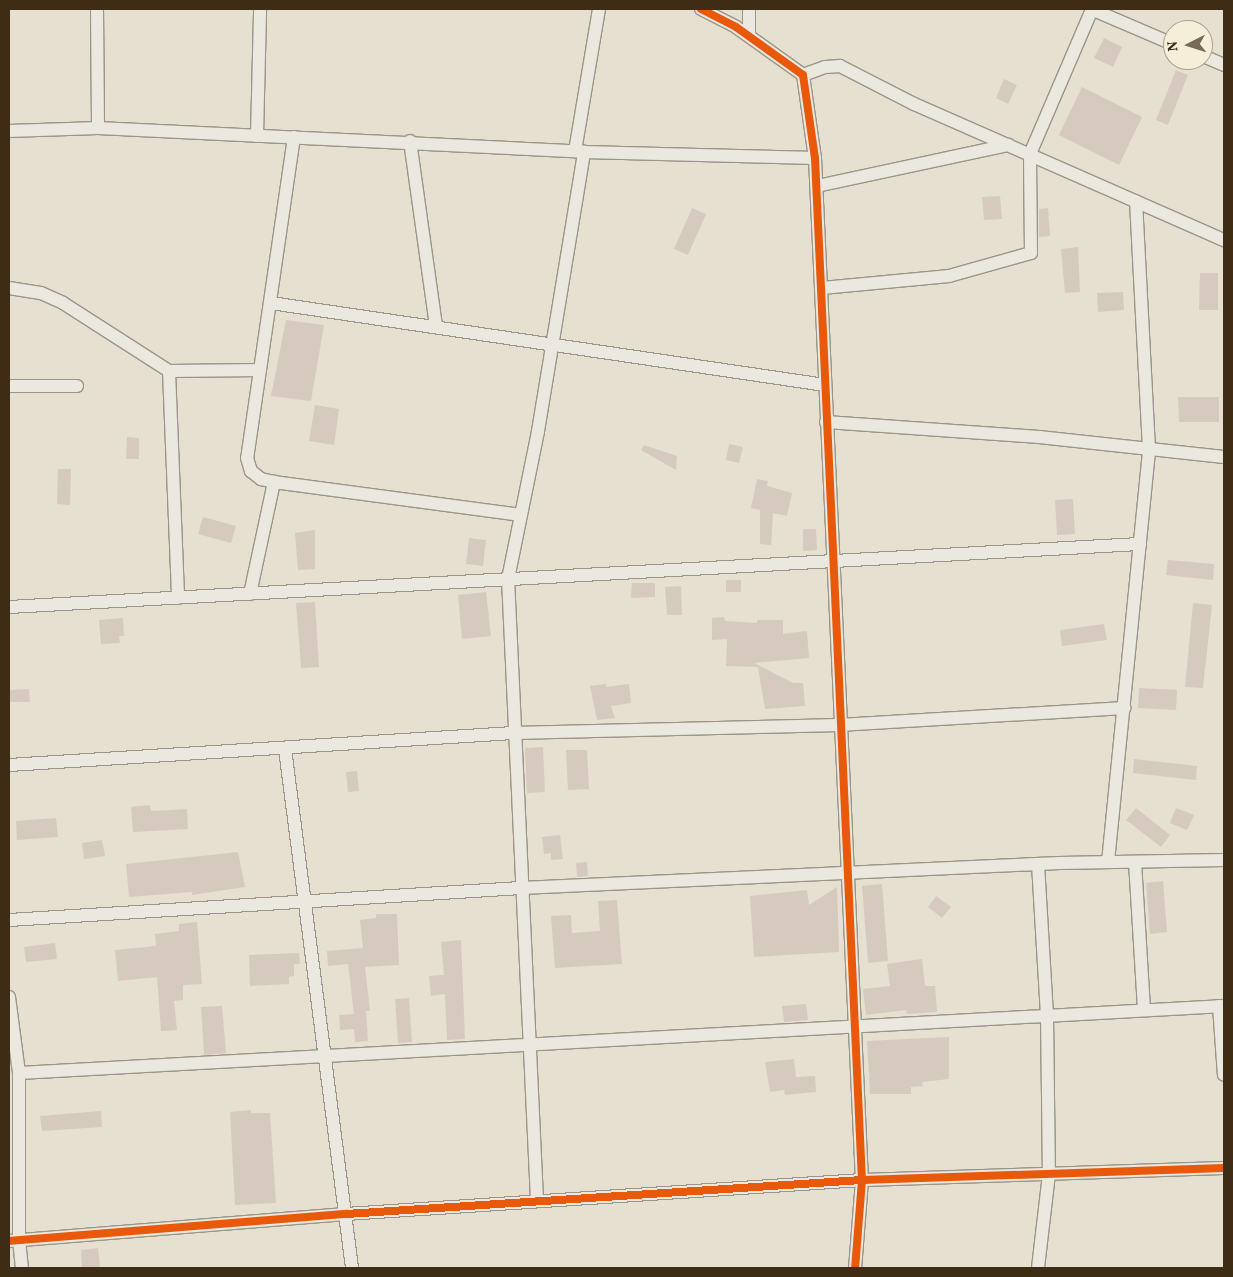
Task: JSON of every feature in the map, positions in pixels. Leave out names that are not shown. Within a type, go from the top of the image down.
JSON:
[{"type":"street","points":[[96,9],[98,128]]},
{"type":"street","points":[[257,136],[260,9]]},
{"type":"street","points":[[537,1200],[528,1046],[508,579],[552,344],[599,9]]},
{"type":"street","points":[[701,9],[749,35],[803,75],[815,158],[839,725],[862,1180],[855,1268]]},
{"type":"street","points":[[749,9],[749,35]]},
{"type":"street","points":[[822,288],[949,276],[1027,256],[1032,246],[1030,154],[1092,9],[1163,40]]},
{"type":"street","points":[[803,75],[825,67],[840,66],[914,104],[1224,240]]},
{"type":"street","points":[[9,131],[98,128],[410,141],[580,151],[815,158]]},
{"type":"street","points":[[294,137],[247,458],[251,471],[261,479],[274,482],[521,515]]},
{"type":"street","points":[[410,141],[436,326]]},
{"type":"street","points":[[817,186],[1009,145]]},
{"type":"street","points":[[1108,862],[1149,449],[1136,201]]},
{"type":"street","points":[[9,288],[40,293],[63,303],[169,370],[260,370]]},
{"type":"street","points":[[271,303],[825,385]]},
{"type":"street","points":[[169,370],[178,598]]},
{"type":"street","points":[[9,386],[77,386]]},
{"type":"street","points":[[826,422],[1039,437],[1224,457]]},
{"type":"street","points":[[250,594],[274,482]]},
{"type":"street","points":[[9,607],[1140,544]]},
{"type":"street","points":[[9,765],[514,733],[839,725],[1124,708]]},
{"type":"street","points":[[285,749],[303,902],[352,1268]]},
{"type":"street","points":[[9,920],[522,888],[846,876],[1038,864],[1224,860]]},
{"type":"street","points":[[1135,862],[1144,1010]]},
{"type":"street","points":[[1038,864],[1047,1015],[1049,1174],[1038,1268]]},
{"type":"street","points":[[9,997],[19,1073],[14,1241],[22,1268]]},
{"type":"street","points":[[19,1073],[854,1029],[1047,1015],[1222,1006],[1224,1075]]},
{"type":"street","points":[[14,1241],[537,1200],[862,1180],[1224,1168]]},
{"type":"building","points":[[1104,38],[1122,47],[1113,67],[1094,58]]},
{"type":"building","points":[[1176,70],[1188,75],[1168,125],[1156,120]]},
{"type":"building","points":[[1004,79],[1017,85],[1008,104],[996,98]]},
{"type":"building","points":[[1082,87],[1142,117],[1119,165],[1059,135]]},
{"type":"building","points":[[1000,196],[1002,219],[984,220],[982,197]]},
{"type":"building","points":[[692,208],[706,214],[688,255],[674,249]]},
{"type":"building","points":[[1048,208],[1050,236],[1039,237],[1039,209]]},
{"type":"building","points":[[1078,247],[1080,292],[1065,293],[1061,249]]},
{"type":"building","points":[[1200,273],[1218,273],[1218,310],[1199,310]]},
{"type":"building","points":[[1123,292],[1124,310],[1098,312],[1097,293]]},
{"type":"building","points":[[286,320],[324,325],[311,401],[271,396]]},
{"type":"building","points":[[1178,397],[1219,397],[1219,422],[1179,422]]},
{"type":"building","points":[[315,405],[339,409],[334,445],[309,441]]},
{"type":"building","points":[[127,437],[139,438],[139,459],[126,459]]},
{"type":"building","points":[[729,444],[743,447],[739,463],[726,460]]},
{"type":"building","points":[[644,445],[677,456],[676,470],[641,450]]},
{"type":"building","points":[[58,469],[71,469],[70,505],[57,504]]},
{"type":"building","points":[[757,479],[768,481],[767,486],[792,493],[787,516],[773,513],[771,545],[760,544],[760,510],[751,508]]},
{"type":"building","points":[[1073,499],[1075,534],[1057,535],[1055,500]]},
{"type":"building","points":[[203,517],[236,526],[231,543],[198,534]]},
{"type":"building","points":[[803,529],[816,529],[817,550],[803,551]]},
{"type":"building","points":[[315,530],[315,569],[298,570],[295,533]]},
{"type":"building","points":[[469,538],[486,540],[483,566],[466,564]]},
{"type":"building","points":[[1168,560],[1214,564],[1213,580],[1166,575]]},
{"type":"building","points":[[726,580],[741,580],[741,592],[726,592]]},
{"type":"building","points":[[632,583],[655,583],[655,597],[631,598]]},
{"type":"building","points":[[681,586],[682,615],[667,615],[665,587]]},
{"type":"building","points":[[486,592],[491,636],[462,639],[458,595]]},
{"type":"building","points":[[315,602],[319,667],[301,668],[296,603]]},
{"type":"building","points":[[1193,603],[1212,605],[1203,688],[1185,687]]},
{"type":"building","points":[[724,617],[725,621],[757,623],[757,620],[783,620],[783,634],[807,631],[809,658],[754,663],[793,683],[803,683],[805,706],[765,709],[758,667],[726,666],[727,639],[712,640],[712,618]]},
{"type":"building","points":[[123,618],[124,636],[119,636],[120,643],[101,644],[99,620]]},
{"type":"building","points":[[1104,624],[1107,640],[1062,646],[1060,630]]},
{"type":"building","points":[[606,684],[606,687],[629,684],[631,703],[611,706],[615,718],[597,720],[590,686]]},
{"type":"building","points":[[1139,688],[1177,690],[1176,710],[1138,708]]},
{"type":"building","points":[[29,689],[30,702],[9,702],[9,690]]},
{"type":"building","points":[[543,747],[545,792],[527,793],[525,748]]},
{"type":"building","points":[[566,750],[587,750],[589,789],[568,790]]},
{"type":"building","points":[[1134,759],[1197,766],[1196,780],[1133,773]]},
{"type":"building","points":[[357,771],[359,791],[348,792],[346,772]]},
{"type":"building","points":[[150,805],[151,811],[187,809],[188,829],[133,832],[131,807]]},
{"type":"building","points":[[1136,808],[1170,835],[1161,847],[1126,820]]},
{"type":"building","points":[[1176,808],[1194,815],[1187,830],[1170,823]]},
{"type":"building","points":[[56,818],[58,837],[17,840],[16,821]]},
{"type":"building","points":[[560,835],[563,859],[551,860],[551,853],[544,854],[542,837]]},
{"type":"building","points":[[102,840],[105,856],[84,859],[82,843]]},
{"type":"building","points":[[238,852],[245,887],[192,895],[192,892],[129,897],[126,864]]},
{"type":"building","points":[[587,862],[588,876],[577,877],[576,863]]},
{"type":"building","points":[[1163,881],[1167,932],[1150,934],[1146,883]]},
{"type":"building","points":[[882,884],[888,961],[868,963],[862,886]]},
{"type":"building","points":[[837,887],[839,952],[754,957],[750,896],[807,890],[809,905]]},
{"type":"building","points":[[936,896],[951,907],[942,918],[928,907]]},
{"type":"building","points":[[617,900],[622,964],[555,968],[551,916],[571,915],[572,933],[600,931],[598,901]]},
{"type":"building","points":[[376,914],[397,914],[399,965],[365,967],[370,1011],[366,1011],[368,1041],[355,1042],[354,1029],[340,1030],[339,1015],[354,1014],[348,964],[328,966],[327,951],[363,948],[360,920],[376,918]]},
{"type":"building","points":[[197,922],[202,984],[183,985],[183,1000],[174,1001],[177,1030],[161,1031],[157,977],[118,981],[115,950],[156,946],[155,934],[179,931],[179,924]]},
{"type":"building","points":[[461,940],[465,1039],[447,1040],[445,994],[431,996],[429,976],[444,975],[441,942]]},
{"type":"building","points":[[55,943],[57,959],[26,962],[24,947]]},
{"type":"building","points":[[299,953],[300,964],[294,964],[294,976],[289,977],[289,984],[250,986],[249,955]]},
{"type":"building","points":[[922,959],[925,986],[935,986],[937,1012],[907,1014],[906,1010],[866,1015],[863,989],[890,986],[887,964]]},
{"type":"building","points":[[409,998],[412,1042],[398,1043],[395,999]]},
{"type":"building","points":[[806,1004],[808,1020],[784,1022],[782,1006]]},
{"type":"building","points":[[222,1006],[226,1053],[204,1055],[201,1007]]},
{"type":"building","points":[[949,1037],[949,1079],[922,1082],[923,1086],[911,1087],[911,1094],[870,1094],[867,1041]]},
{"type":"building","points":[[794,1059],[796,1077],[815,1076],[816,1092],[785,1095],[784,1090],[770,1092],[765,1062]]},
{"type":"building","points":[[251,1110],[251,1113],[270,1113],[276,1203],[235,1205],[230,1112]]},
{"type":"building","points":[[101,1111],[102,1127],[42,1131],[40,1116]]},
{"type":"building","points":[[98,1248],[100,1268],[82,1268],[81,1250]]},
{"type":"cycle path","points":[[701,9],[736,27],[803,75],[815,158],[862,1180],[855,1268]]},
{"type":"cycle path","points":[[9,1241],[346,1214],[862,1180],[1224,1168]]}]
